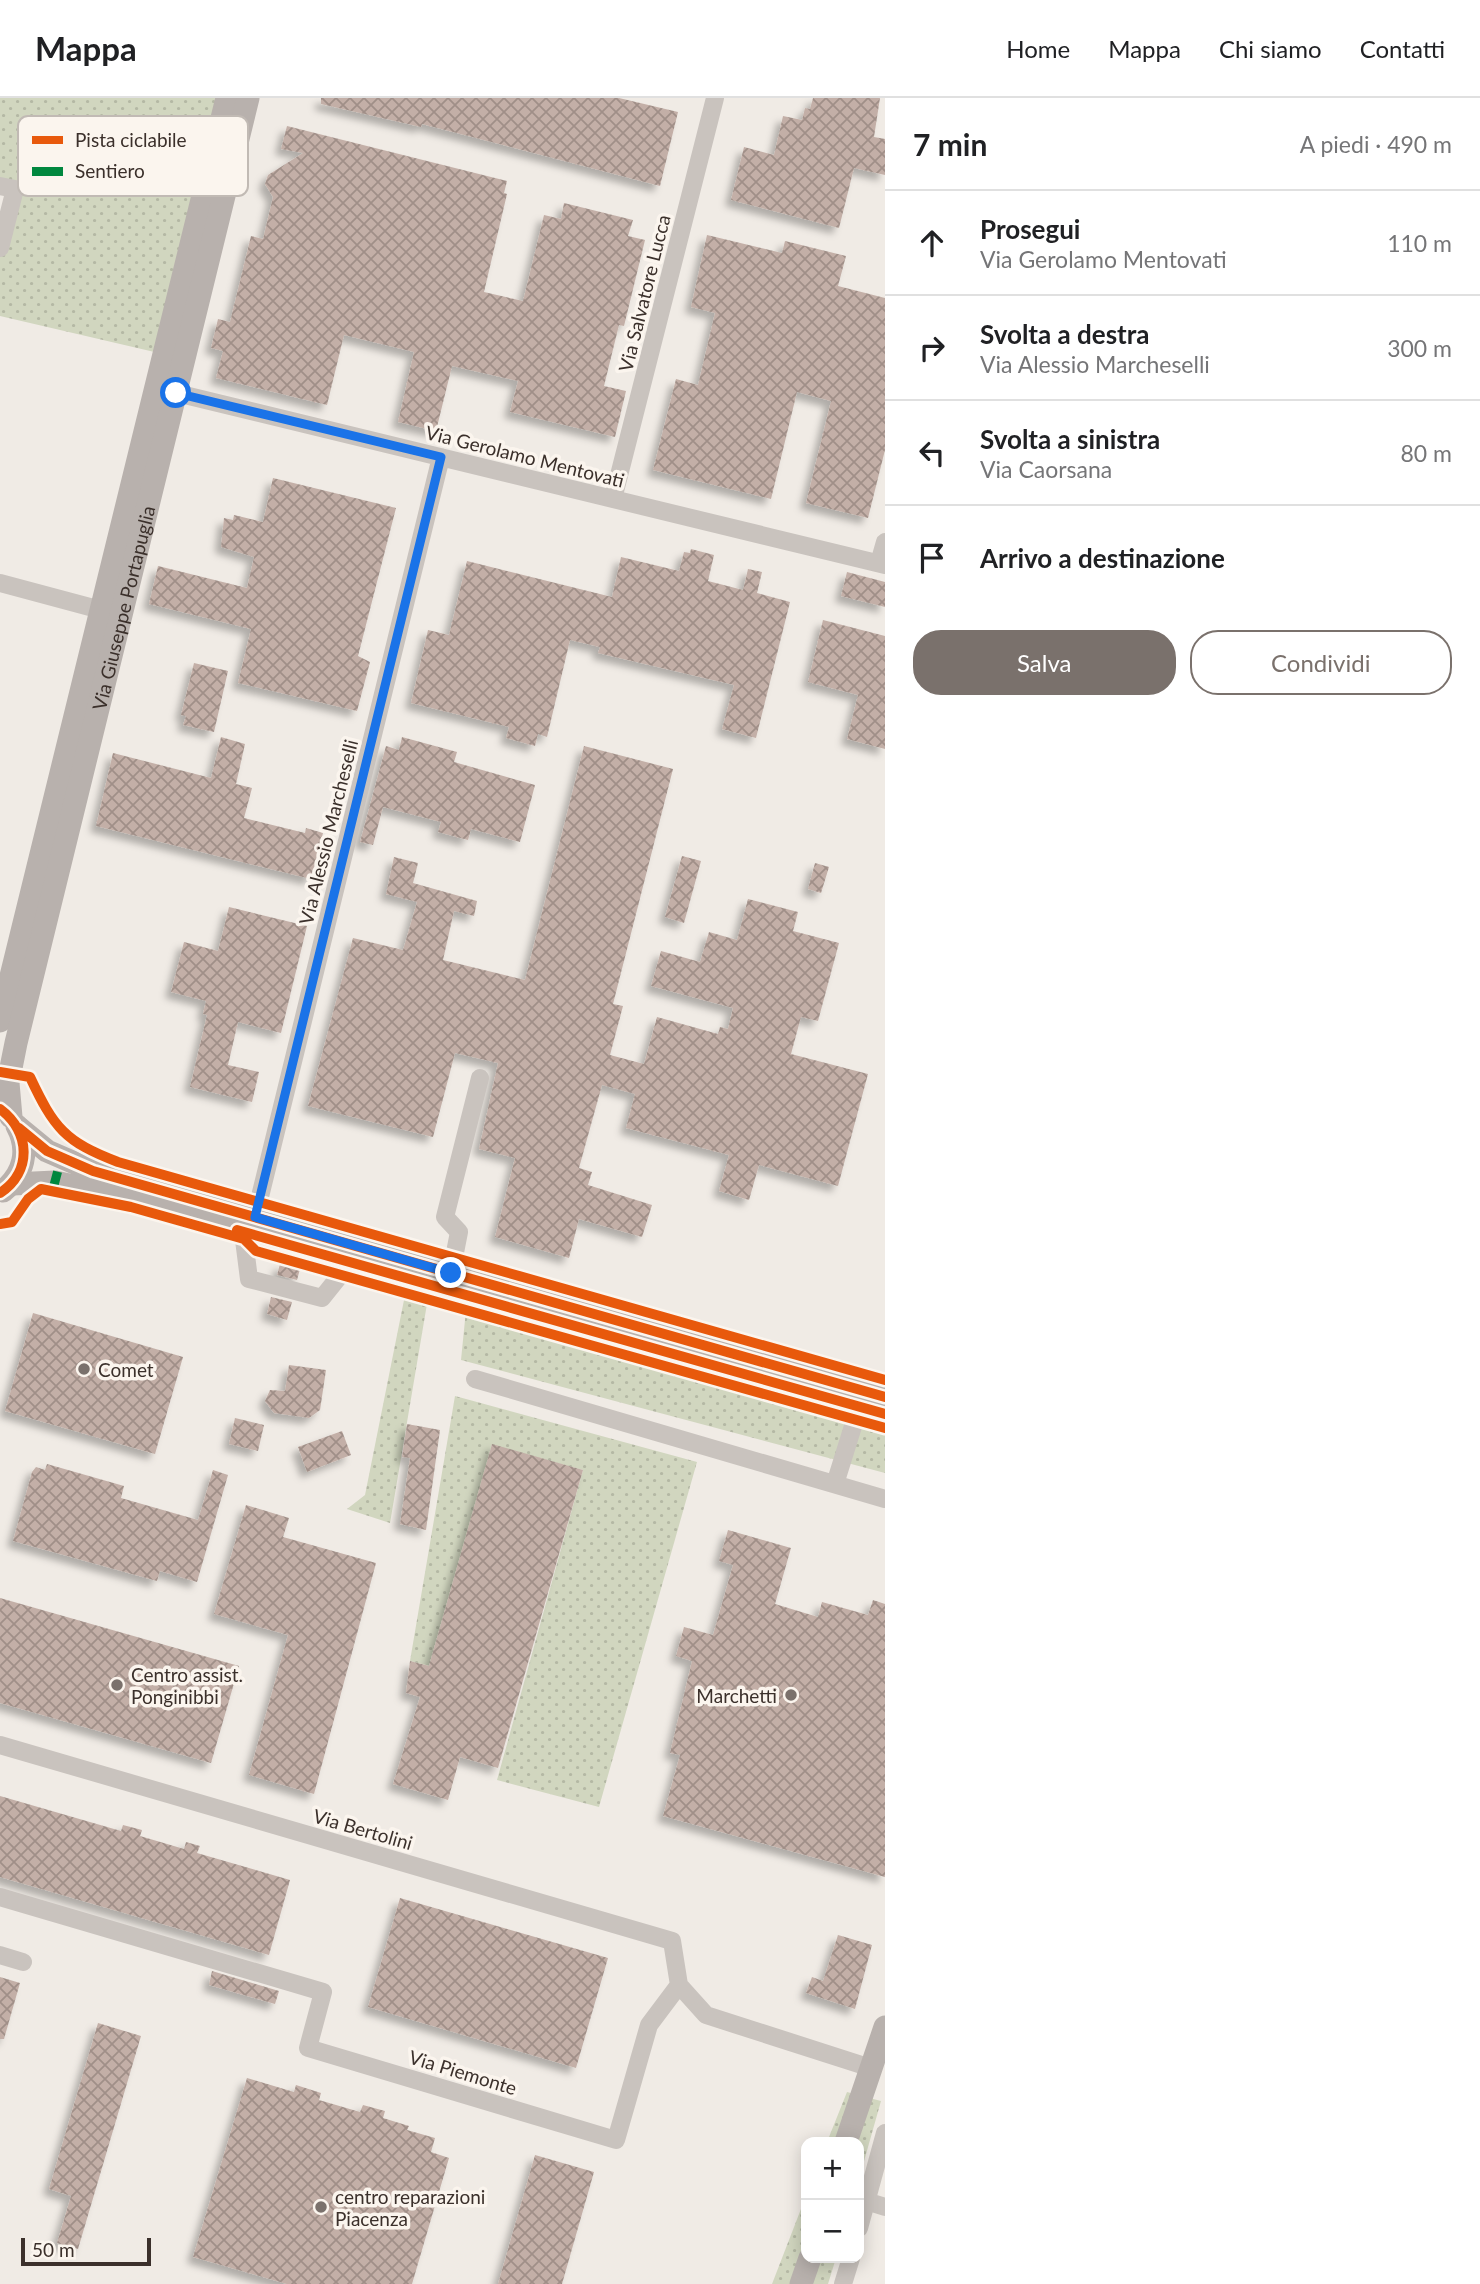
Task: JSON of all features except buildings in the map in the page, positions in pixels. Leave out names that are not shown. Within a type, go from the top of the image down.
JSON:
[{"type":"main road","name":"Via Giuseppe Portapuglia","points":[[223,116],[227,98]]},
{"type":"main road","name":"Via Giuseppe Portapuglia","points":[[243,116],[248,98]]},
{"type":"main road","name":"Via Giuseppe Portapuglia","points":[[4,1194],[25,1157],[10,1118],[8,1083],[16,1043],[166,390],[207,196]]},
{"type":"main road","name":"Via Giuseppe Portapuglia","points":[[0,1021],[101,610],[220,196]]},
{"type":"main road","points":[[10,1118],[47,1151],[93,1171],[249,1225],[350,1264],[885,1414]]},
{"type":"main road","points":[[4,1194],[44,1181],[76,1185],[451,1273],[885,1397]]},
{"type":"main road","points":[[848,2137],[885,2027]]},
{"type":"main road","points":[[801,2284],[808,2263]]},
{"type":"street","name":"Via Salvatore Lucca","points":[[613,499],[715,98]]},
{"type":"street","points":[[0,186],[15,189],[0,248]]},
{"type":"street","name":"Via Gerolamo Mentovati","points":[[166,390],[882,564]]},
{"type":"street","name":"Via Alessio Marcheselli","points":[[249,1225],[441,457]]},
{"type":"street","points":[[882,564],[885,542]]},
{"type":"street","points":[[0,583],[101,610]]},
{"type":"street","points":[[451,1273],[459,1232],[446,1217],[480,1078]]},
{"type":"street","points":[[249,1225],[249,1279],[322,1298],[350,1264]]},
{"type":"street","points":[[475,1378],[885,1499]]},
{"type":"street","points":[[835,1484],[859,1407]]},
{"type":"street","name":"Via Bertolini","points":[[0,1745],[672,1941],[679,1985]]},
{"type":"street","name":"Via Piemonte","points":[[0,1897],[323,1992],[308,2048],[616,2140],[649,2025],[679,1985]]},
{"type":"street","points":[[0,1955],[23,1962]]},
{"type":"street","points":[[679,1985],[706,2015],[871,2068]]},
{"type":"street","points":[[864,2209],[885,2133]]},
{"type":"street","points":[[866,2201],[885,2207]]},
{"type":"street","points":[[843,2284],[849,2263]]},
{"type":"green space","points":[[0,98],[225,98],[221,116],[18,116],[18,196],[201,196],[163,354],[0,316],[0,256],[15,190],[0,186]]},
{"type":"green space","points":[[407,1285],[429,1292],[390,1523],[347,1509],[365,1495]]},
{"type":"green space","points":[[466,1310],[885,1428],[885,1473],[461,1360]]},
{"type":"green space","points":[[455,1396],[697,1462],[599,1807],[497,1780],[583,1470],[492,1445],[429,1666],[410,1661]]},
{"type":"green space","points":[[847,2092],[881,2101],[864,2161],[864,2137],[829,2137]]},
{"type":"green space","points":[[801,2209],[801,2263],[834,2263],[828,2284],[772,2284]]},
{"type":"marked path","points":[[53,1189],[63,1151]]},
{"type":"cycle path","points":[[0,1072],[30,1077],[46,1109],[63,1131],[85,1147],[118,1162],[885,1380]]},
{"type":"cycle path","points":[[0,1109],[18,1129],[24,1152],[18,1174],[0,1193]]},
{"type":"cycle path","points":[[19,1128],[47,1151],[93,1171],[885,1397]]},
{"type":"cycle path","points":[[0,1224],[12,1222],[28,1199],[41,1189],[131,1207],[244,1239],[256,1251],[885,1428]]},
{"type":"cycle path","points":[[237,1230],[885,1414]]},
{"type":"place","name":"Comet","points":[[84,1369]]},
{"type":"place","name":"Centro assist. Ponginibbi","points":[[117,1685]]},
{"type":"place","name":"Marchetti","points":[[791,1695]]},
{"type":"place","name":"centro reparazioni Piacenza","points":[[321,2207]]},
{"type":"route","points":[[176,393],[441,457],[255,1217],[451,1273]]}]
